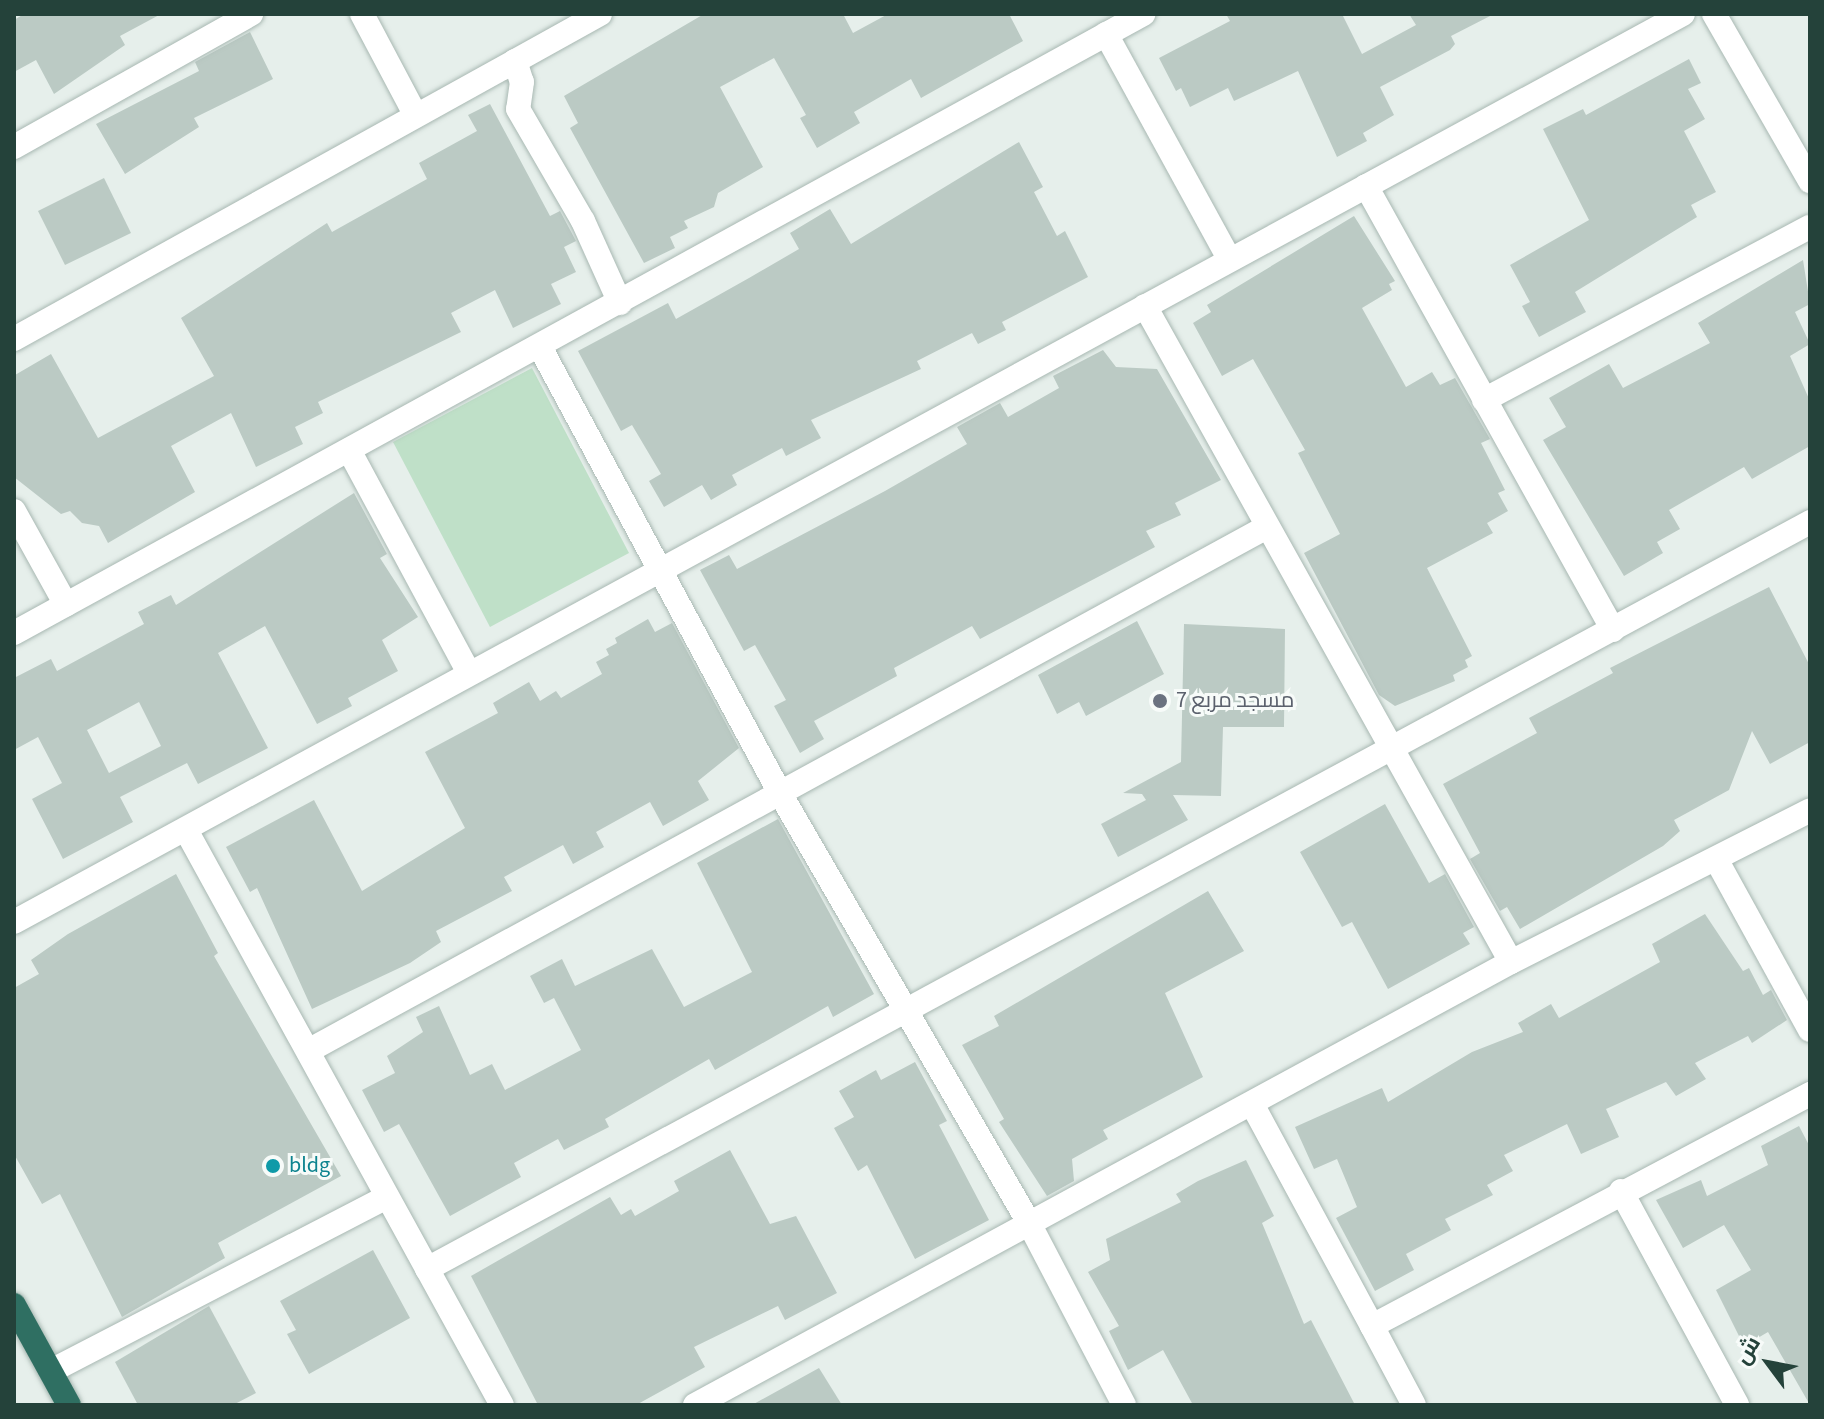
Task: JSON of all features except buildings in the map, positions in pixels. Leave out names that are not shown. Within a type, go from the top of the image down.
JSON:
[{"type":"highway","points":[[14,1305],[69,1405]]},
{"type":"street","points":[[14,147],[251,14]]},
{"type":"street","points":[[362,14],[415,114]]},
{"type":"street","points":[[14,339],[600,14]]},
{"type":"street","points":[[14,633],[350,452],[1143,14]]},
{"type":"street","points":[[14,922],[1683,14]]},
{"type":"street","points":[[1714,14],[1810,181]]},
{"type":"street","points":[[1106,34],[1229,259]]},
{"type":"street","points":[[515,61],[522,82],[518,109],[583,221],[620,303]]},
{"type":"street","points":[[1366,186],[1613,630]]},
{"type":"street","points":[[1484,400],[1810,227]]},
{"type":"street","points":[[1145,306],[1387,748],[1511,962]]},
{"type":"street","points":[[540,347],[781,795],[1030,1225],[1124,1405]]},
{"type":"street","points":[[350,452],[469,673]]},
{"type":"street","points":[[14,511],[66,605]]},
{"type":"street","points":[[427,1269],[1810,522]]},
{"type":"street","points":[[308,1051],[1265,528]]},
{"type":"street","points":[[695,1405],[1511,962],[1810,810]]},
{"type":"street","points":[[186,830],[502,1405]]},
{"type":"street","points":[[1716,859],[1810,1030]]},
{"type":"street","points":[[1372,1326],[1621,1191],[1810,1094]]},
{"type":"street","points":[[1252,1104],[1414,1405]]},
{"type":"street","points":[[1621,1191],[1737,1405]]},
{"type":"street","points":[[51,1371],[387,1197]]},
{"type":"green space","points":[[532,368],[629,553],[490,627],[393,442]]},
{"type":"place","name":"مسجد مربع 7","points":[[1160,701]]},
{"type":"place","name":"bldg","points":[[273,1166]]}]
